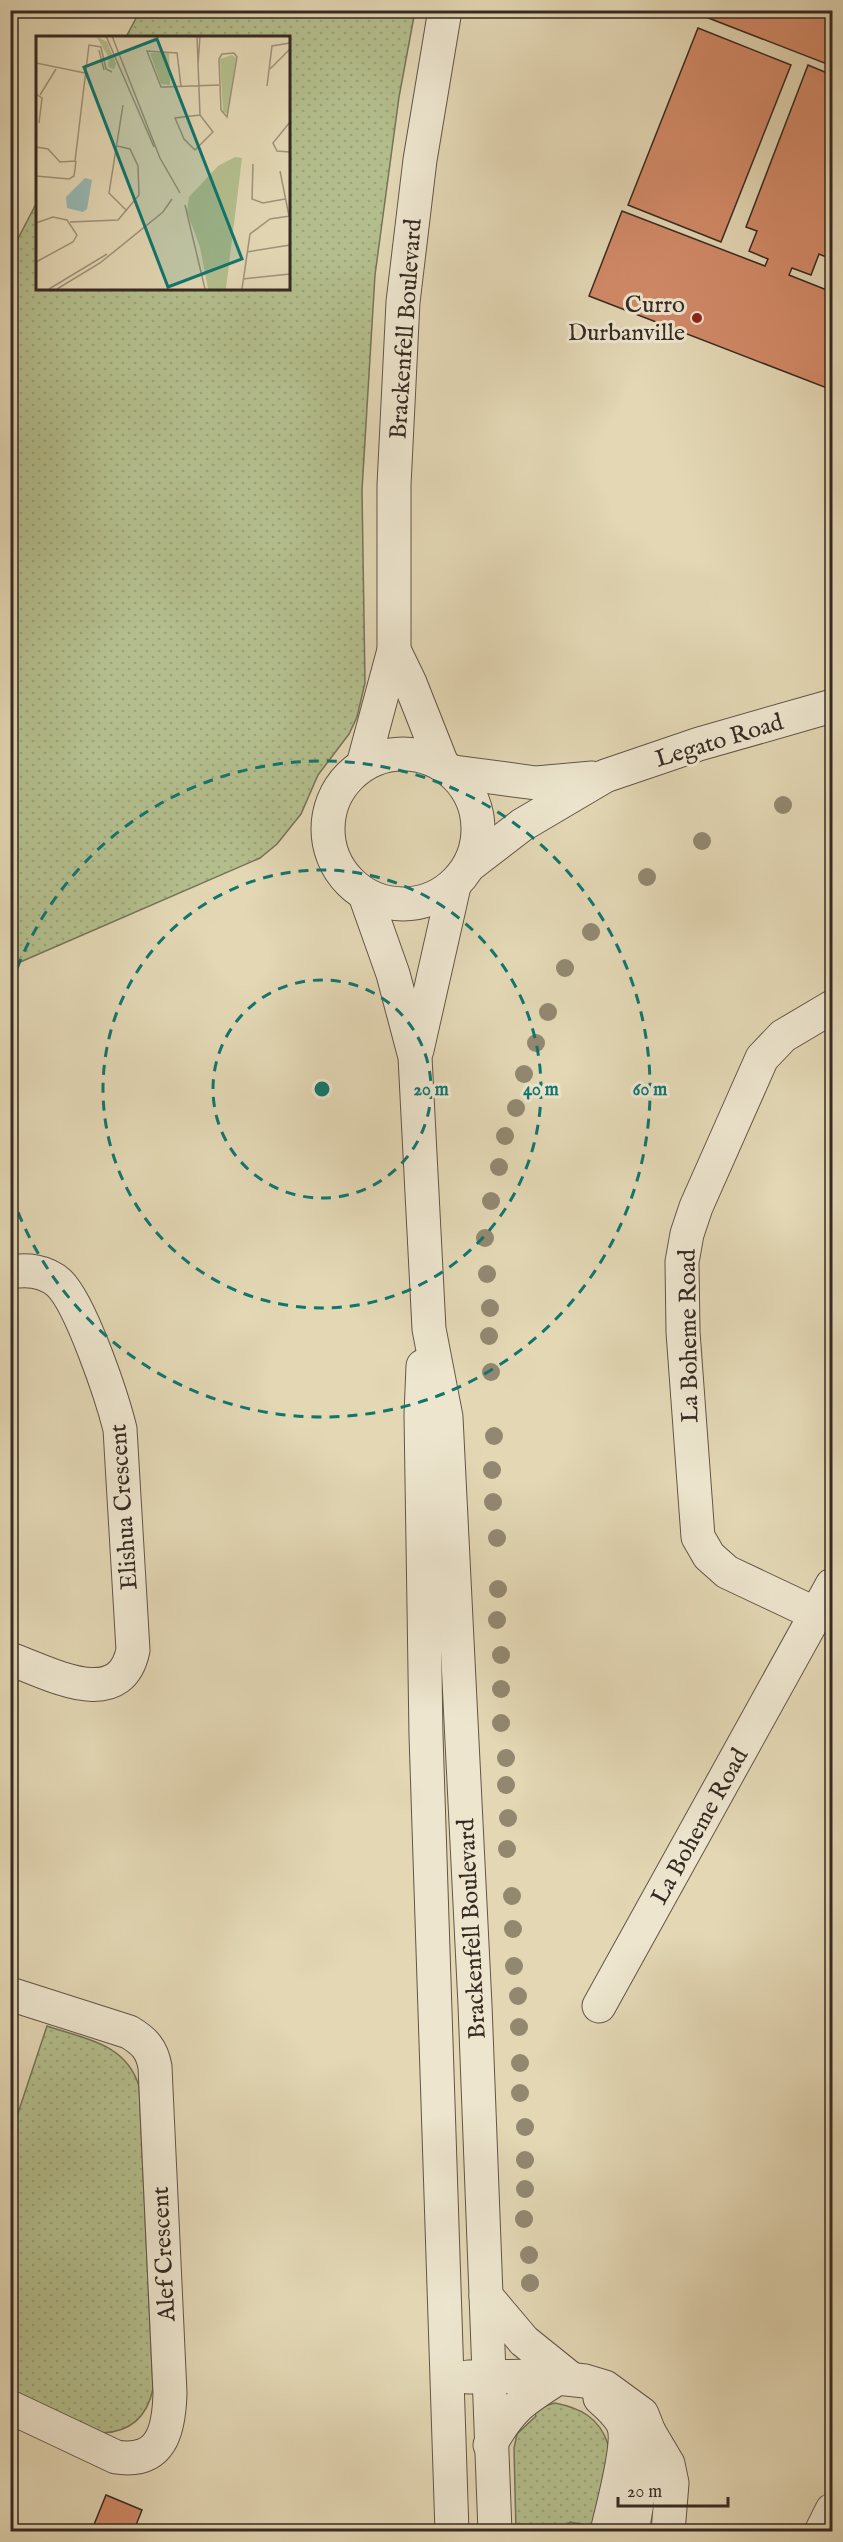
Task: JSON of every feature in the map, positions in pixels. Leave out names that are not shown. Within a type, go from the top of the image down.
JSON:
[{"type":"street","name":"Brackenfell Boulevard","points":[[363,765],[394,650],[394,485],[403,302],[420,160],[445,10]]},
{"type":"street","name":"Brackenfell Boulevard","points":[[394,650],[448,768]]},
{"type":"street","name":"Legato Road","points":[[462,876],[522,825],[605,776],[699,744],[832,706]]},
{"type":"street","points":[[410,754],[448,768],[470,793],[478,817],[478,842],[462,876],[432,900],[408,905],[382,902],[365,895],[342,874],[330,852],[327,827],[332,802],[344,781],[363,765],[386,756],[410,754]]},
{"type":"street","name":"Legato Road","points":[[448,768],[536,783],[605,776]]},
{"type":"street","name":"Brackenfell Boulevard","points":[[415,1057],[462,876]]},
{"type":"street","name":"Brackenfell Boulevard","points":[[365,895],[393,974],[415,1057],[429,1329],[446,1417],[495,2532]]},
{"type":"street","name":"La Boheme Road","points":[[816,1614],[727,1572],[709,1556],[698,1537],[682,1332],[682,1262],[687,1234],[696,1207],[762,1059],[783,1035],[832,1007]]},
{"type":"street","name":"Elishua Crescent","points":[[10,1272],[39,1272],[54,1279],[64,1289],[78,1314],[112,1397],[120,1429],[133,1650],[131,1659],[120,1676],[101,1685],[78,1684],[10,1659]]},
{"type":"street","name":"Brackenfell Boulevard","points":[[429,1329],[423,1370],[421,1415],[426,1735],[452,2532]]},
{"type":"street","name":"La Boheme Road","points":[[599,2006],[832,1585]]},
{"type":"street","name":"Alef Crescent","points":[[10,1994],[129,2032],[151,2050],[155,2067],[170,2400],[164,2436],[152,2451],[136,2459],[116,2457],[10,2407]]},
{"type":"street","points":[[486,2296],[524,2341],[623,2423],[622,2461],[607,2532]]},
{"type":"street","points":[[446,2377],[571,2379],[605,2387],[622,2397],[642,2414],[649,2432],[668,2464],[672,2483],[668,2532]]},
{"type":"street","points":[[490,2445],[505,2418],[520,2402],[571,2379]]},
{"type":"street","points":[[632,2532],[649,2432]]},
{"type":"street","points":[[821,2532],[832,2511]]},
{"type":"green space","points":[[140,11],[415,11],[399,97],[375,275],[362,490],[365,683],[357,717],[349,734],[318,775],[301,814],[277,844],[260,858],[11,966],[11,252],[36,204],[36,290],[290,290],[290,36],[127,36]]},
{"type":"green space","points":[[47,2026],[89,2039],[114,2052],[133,2072],[139,2086],[153,2389],[142,2415],[129,2426],[112,2432],[102,2433],[11,2392],[11,2134]]},
{"type":"green space","points":[[555,2403],[588,2415],[599,2427],[608,2444],[606,2471],[596,2527],[570,2522],[562,2531],[516,2532],[514,2448],[517,2434],[536,2416],[533,2409]]},
{"type":"building","points":[[694,10],[832,10],[832,66],[693,12]]},
{"type":"building","points":[[698,28],[791,65],[721,242],[628,205]]},
{"type":"building","points":[[808,65],[832,75],[832,254],[831,259],[819,254],[811,275],[792,268],[789,275],[832,292],[832,390],[589,296],[622,211],[765,266],[768,259],[749,251],[757,231],[746,227]]},
{"type":"building","points":[[106,2495],[142,2510],[136,2525],[151,2532],[91,2532]]},
{"type":"place","name":"Curro Durbanville","points":[[697,318]]}]
